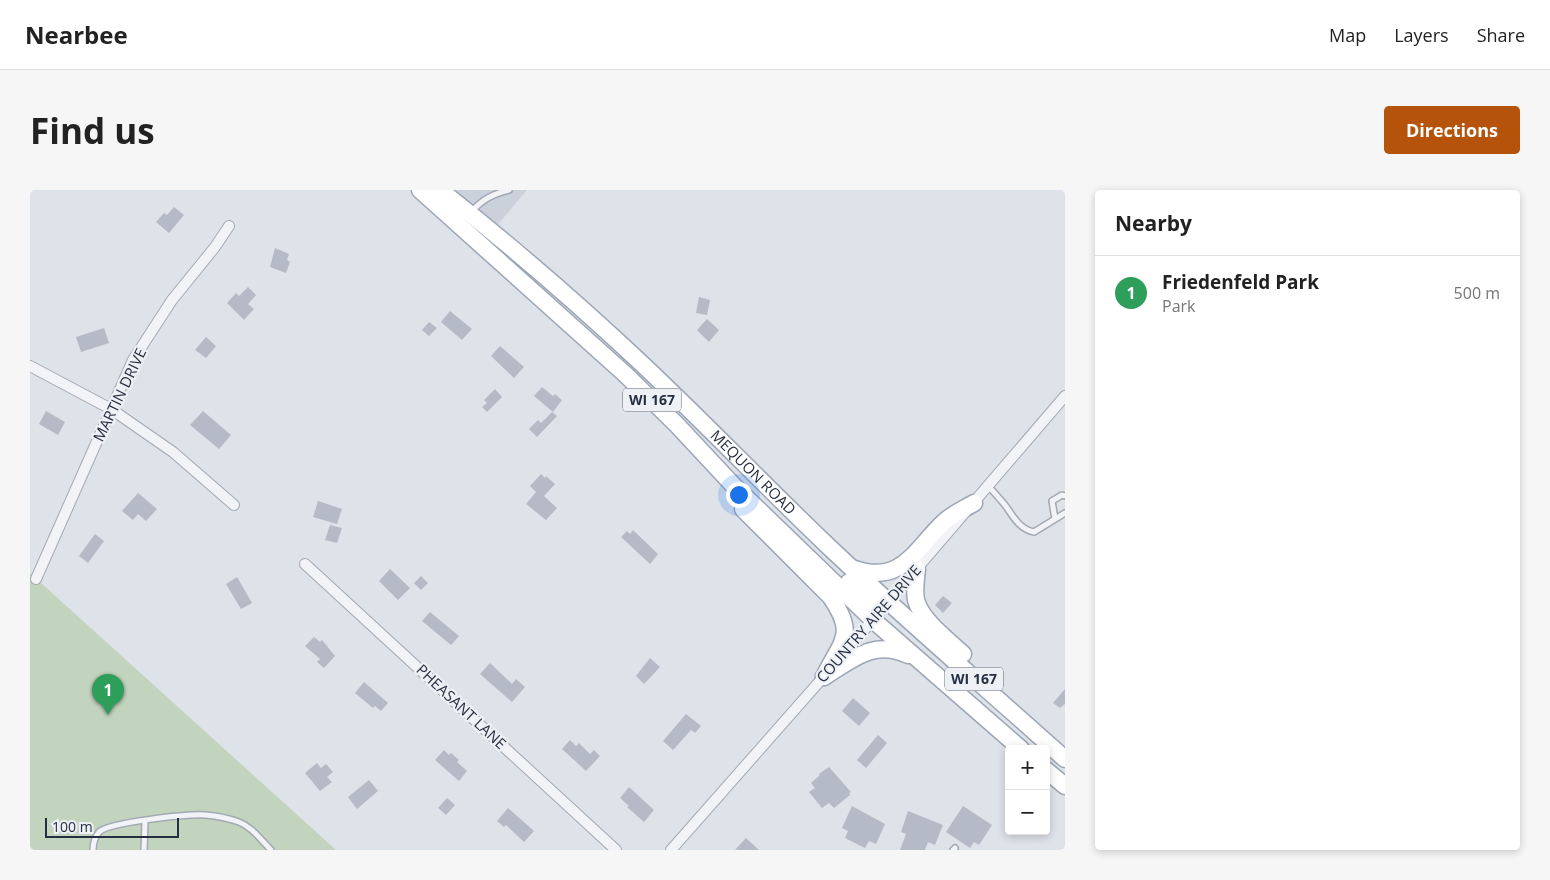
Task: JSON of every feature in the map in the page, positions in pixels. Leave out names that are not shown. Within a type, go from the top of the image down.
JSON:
[{"type":"main road","name":"MEQUON ROAD","points":[[420,190],[626,375],[683,431],[733,485],[873,620],[1017,745]]},
{"type":"main road","name":"MEQUON ROAD","points":[[440,190],[583,310],[639,361],[853,569],[1064,754]]},
{"type":"main road","points":[[683,431],[692,451],[726,493],[830,596],[840,610],[846,632],[844,640],[824,677]]},
{"type":"main road","points":[[710,461],[737,478],[865,597],[876,602],[889,602]]},
{"type":"main road","points":[[853,569],[874,574],[892,571],[904,564],[945,520],[974,503]]},
{"type":"main road","points":[[917,568],[916,602],[932,625],[1041,724],[1064,754]]},
{"type":"main road","points":[[873,620],[886,620],[895,624],[975,695],[1035,739],[1064,754]]},
{"type":"main road","points":[[824,677],[868,651],[878,648],[898,650],[918,659]]},
{"type":"main road","points":[[1050,773],[1065,786]]},
{"type":"street","name":"MARTIN DRIVE","points":[[36,579],[138,353],[172,300],[215,247],[229,226]]},
{"type":"street","points":[[30,366],[111,410],[173,452],[234,505]]},
{"type":"street","name":"COUNTRY AIRE DRIVE","points":[[671,850],[824,677],[1065,396]]},
{"type":"street","name":"PHEASANT LANE","points":[[305,564],[616,850]]},
{"type":"lane","points":[[470,214],[483,200],[494,192],[509,190]]},
{"type":"lane","points":[[988,486],[1016,521],[1028,531],[1034,532],[1065,513]]},
{"type":"lane","points":[[1055,519],[1052,501],[1062,495],[1065,496]]},
{"type":"lane","points":[[93,850],[94,843],[100,832],[110,827],[174,816],[204,815],[226,818],[242,823],[254,831],[271,850]]},
{"type":"lane","points":[[144,850],[145,821]]},
{"type":"shaded area","points":[[437,190],[527,190],[489,235]]},
{"type":"green space","points":[[30,573],[336,850],[30,850]]},
{"type":"building","points":[[174,207],[184,215],[169,233],[156,222],[164,213],[167,215]]},
{"type":"building","points":[[275,248],[289,254],[287,260],[290,262],[286,273],[270,267]]},
{"type":"building","points":[[248,287],[256,295],[248,304],[254,309],[244,320],[227,303],[236,293],[239,296]]},
{"type":"building","points":[[699,297],[710,300],[707,315],[696,313]]},
{"type":"building","points":[[450,311],[472,329],[462,340],[441,322]]},
{"type":"building","points":[[707,319],[719,330],[709,342],[697,330]]},
{"type":"building","points":[[429,322],[437,328],[429,336],[422,330]]},
{"type":"building","points":[[104,328],[109,343],[81,352],[76,337]]},
{"type":"building","points":[[206,337],[216,346],[206,358],[195,350]]},
{"type":"building","points":[[500,346],[524,367],[514,378],[491,356]]},
{"type":"building","points":[[542,387],[553,396],[555,394],[562,400],[553,412],[534,396]]},
{"type":"building","points":[[495,389],[502,397],[487,412],[482,407],[487,403],[484,400]]},
{"type":"building","points":[[46,411],[65,422],[58,435],[39,424]]},
{"type":"building","points":[[203,411],[231,435],[219,449],[190,425]]},
{"type":"building","points":[[552,412],[557,416],[537,437],[529,429],[538,420],[541,423]]},
{"type":"building","points":[[541,474],[555,484],[544,496],[557,508],[546,520],[526,504],[536,492],[530,486]]},
{"type":"building","points":[[138,493],[157,509],[146,521],[138,514],[133,520],[122,511]]},
{"type":"building","points":[[318,501],[342,509],[337,524],[313,517]]},
{"type":"building","points":[[330,525],[342,528],[337,543],[325,540]]},
{"type":"building","points":[[633,530],[658,554],[650,564],[621,537],[627,531],[630,534]]},
{"type":"building","points":[[95,534],[104,541],[88,563],[79,556]]},
{"type":"building","points":[[390,569],[410,588],[398,600],[379,581]]},
{"type":"building","points":[[421,576],[428,583],[421,590],[414,583]]},
{"type":"building","points":[[237,577],[252,603],[241,609],[226,584]]},
{"type":"building","points":[[943,596],[952,603],[943,613],[935,605]]},
{"type":"building","points":[[430,612],[459,636],[451,645],[422,621]]},
{"type":"building","points":[[314,637],[320,642],[322,640],[335,656],[324,668],[317,662],[320,659],[305,646]]},
{"type":"building","points":[[650,658],[660,667],[644,684],[636,676]]},
{"type":"building","points":[[490,663],[512,684],[516,679],[525,687],[512,702],[480,674]]},
{"type":"building","points":[[364,682],[388,703],[381,711],[375,706],[373,708],[355,693]]},
{"type":"building","points":[[1065,689],[1065,704],[1060,708],[1053,703]]},
{"type":"building","points":[[853,698],[870,713],[859,726],[842,711]]},
{"type":"building","points":[[686,714],[701,726],[695,733],[691,730],[673,750],[663,741]]},
{"type":"building","points":[[878,735],[887,743],[866,768],[857,760]]},
{"type":"building","points":[[570,740],[576,746],[579,743],[590,754],[594,750],[600,756],[586,771],[562,749]]},
{"type":"building","points":[[444,750],[459,760],[457,762],[467,771],[459,781],[435,760]]},
{"type":"building","points":[[317,763],[321,768],[326,764],[333,772],[327,777],[332,782],[320,791],[305,773]]},
{"type":"building","points":[[829,767],[851,792],[834,808],[829,803],[822,808],[809,792],[815,788],[811,783]]},
{"type":"building","points":[[369,780],[378,791],[357,809],[348,797]]},
{"type":"building","points":[[629,787],[654,810],[644,822],[620,798]]},
{"type":"building","points":[[447,798],[455,805],[446,815],[438,808]]},
{"type":"building","points":[[852,806],[885,824],[876,844],[869,841],[865,848],[845,838],[848,831],[842,828]]},
{"type":"building","points":[[963,806],[992,825],[979,845],[974,842],[970,848],[946,832]]},
{"type":"building","points":[[508,808],[534,831],[524,842],[506,825],[504,827],[497,821]]},
{"type":"building","points":[[908,811],[943,825],[935,845],[928,842],[925,850],[900,850],[906,834],[901,832]]},
{"type":"building","points":[[746,838],[759,850],[735,850]]},
{"type":"place","name":"Friedenfeld Park","points":[[108,715]]}]
